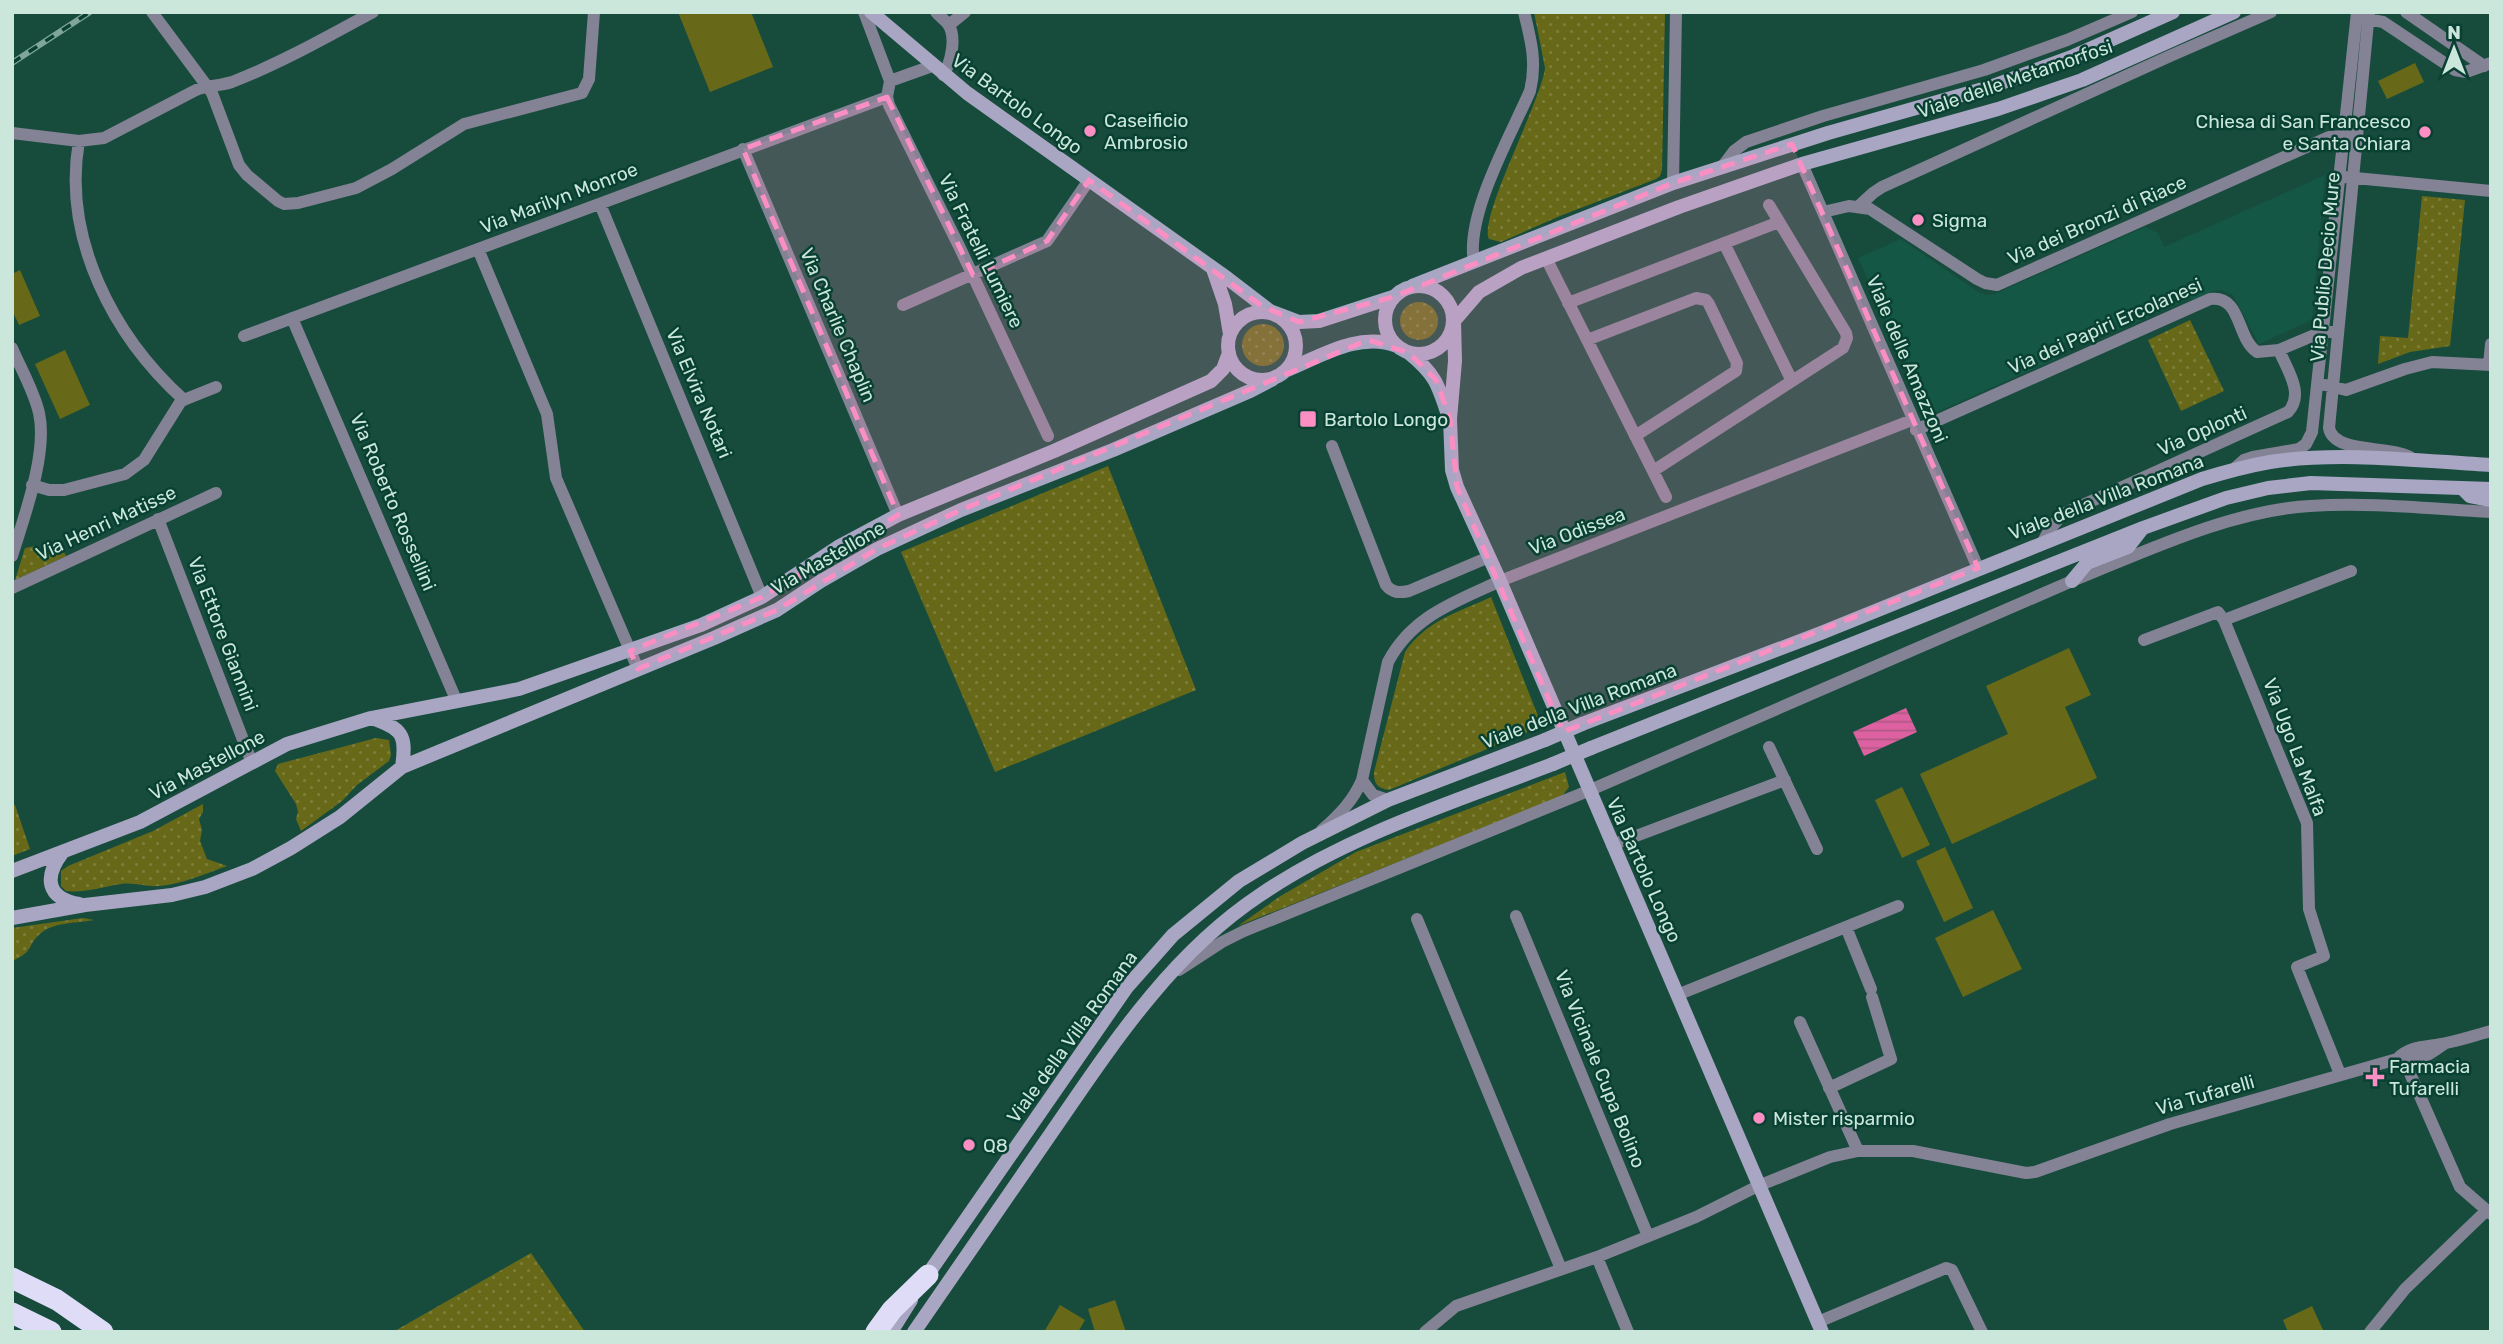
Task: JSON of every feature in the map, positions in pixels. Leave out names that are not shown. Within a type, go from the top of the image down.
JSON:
[{"type":"highway","points":[[876,1332],[892,1310],[928,1275]]},
{"type":"highway","points":[[12,1278],[57,1300],[103,1332]]},
{"type":"highway","points":[[12,1313],[51,1332]]},
{"type":"street","points":[[152,12],[212,93],[239,165],[247,175],[284,204],[356,188],[464,124],[582,93],[589,79],[594,12]]},
{"type":"street","points":[[12,133],[79,141],[94,140],[112,134],[207,85],[229,83],[265,68],[373,12]]},
{"type":"street","points":[[864,12],[890,81],[887,97]]},
{"type":"street","name":"Via Bartolo Longo","points":[[871,12],[938,70],[1278,315],[1299,322],[1319,321],[1393,297]]},
{"type":"street","points":[[890,81],[938,70],[951,55],[949,25],[936,12]]},
{"type":"street","points":[[949,25],[965,12]]},
{"type":"street","points":[[1474,262],[1474,234],[1482,201],[1530,91],[1533,77],[1533,51],[1524,12]]},
{"type":"street","points":[[1676,12],[1673,183],[1678,207]]},
{"type":"street","name":"Viale delle Metamorfosi","points":[[1722,167],[1734,151],[1746,142],[1823,116],[1984,70],[2067,40],[2132,12]]},
{"type":"street","name":"Viale delle Metamorfosi","points":[[1454,321],[1469,301],[1489,285],[1546,258],[1678,207],[1802,164],[1961,120],[2082,80],[2234,12]]},
{"type":"street","name":"Viale delle Metamorfosi","points":[[1859,206],[1882,187],[2170,55],[2271,12]]},
{"type":"street","points":[[2406,12],[2487,64]]},
{"type":"street","name":"Viale delle Metamorfosi","points":[[1412,286],[1673,183],[1990,87],[2074,57],[2166,14]]},
{"type":"street","points":[[2363,15],[2383,22],[2455,70],[2466,72],[2487,64]]},
{"type":"street","name":"Via Publio Decio Mure","points":[[2233,470],[2253,457],[2299,449],[2312,432],[2346,177],[2363,15]]},
{"type":"street","name":"Via Marilyn Monroe","points":[[244,337],[887,97]]},
{"type":"street","name":"Via Fratelli Lumiere","points":[[887,97],[1048,436]]},
{"type":"street","name":"Via dei Bronzi di Riace","points":[[1859,206],[1881,214],[1978,279],[1997,285],[2329,136],[2351,135]]},
{"type":"street","points":[[79,141],[76,181],[82,232],[94,273],[120,325],[162,378],[184,400]]},
{"type":"street","points":[[1792,145],[1802,164]]},
{"type":"street","name":"Via Charlie Chaplin","points":[[743,149],[898,515]]},
{"type":"street","name":"Viale delle Amazzoni","points":[[1802,164],[1978,568]]},
{"type":"street","points":[[2346,177],[2491,191]]},
{"type":"street","name":"Via Publio Decio Mure","points":[[2346,177],[2338,332],[2329,428],[2335,440],[2343,444],[2402,453],[2416,461]]},
{"type":"street","points":[[903,305],[1047,241],[1089,180]]},
{"type":"street","name":"Via Elvira Notari","points":[[600,204],[762,597]]},
{"type":"street","points":[[1653,471],[1843,348],[1846,333],[1769,205]]},
{"type":"street","points":[[1823,212],[1859,206]]},
{"type":"street","points":[[1568,303],[1779,222]]},
{"type":"street","points":[[1724,243],[1792,381]]},
{"type":"street","points":[[478,249],[547,414],[556,478],[638,669]]},
{"type":"street","points":[[1546,258],[1666,497]]},
{"type":"street","points":[[1213,269],[1225,304],[1230,334],[1229,352],[1233,363],[1250,378],[1273,379],[1340,348],[1368,340],[1385,342],[1404,350],[1426,354],[1443,345],[1452,332],[1452,308],[1438,291],[1412,286],[1393,297],[1387,307],[1387,334],[1404,350]]},
{"type":"street","points":[[1587,340],[1696,298],[1702,298],[1709,304],[1737,363],[1736,371],[1635,436]]},
{"type":"street","name":"Via dei Papiri Ercolanesi","points":[[1914,425],[2210,299],[2223,299],[2232,306],[2253,351],[2279,351]]},
{"type":"street","points":[[1230,334],[1241,319],[1250,314],[1259,312],[1278,315],[1292,328],[1297,346],[1292,363],[1286,371]]},
{"type":"street","name":"Via Roberto Rossellini","points":[[292,318],[457,702]]},
{"type":"street","name":"Via Bartolo Longo","points":[[1454,321],[1455,361],[1450,419],[1452,470],[1457,487],[1820,1327]]},
{"type":"street","points":[[2279,351],[2324,331],[2338,332]]},
{"type":"street","points":[[2318,383],[2346,390],[2432,362],[2490,365],[2491,344]]},
{"type":"street","points":[[12,348],[41,422],[41,450],[13,552]]},
{"type":"street","name":"Via Bartolo Longo","points":[[1404,350],[1426,367],[1436,380],[1450,419]]},
{"type":"street","name":"Via Oplonti","points":[[2043,542],[2063,514],[2288,412],[2294,405],[2296,390],[2279,351]]},
{"type":"street","name":"Via Mastellone","points":[[12,871],[141,822],[286,744],[371,718],[519,688],[701,625],[762,597],[838,547],[898,515],[1045,455],[1211,381],[1223,369],[1229,352]]},
{"type":"street","name":"Via Mastellone","points":[[12,918],[85,905],[172,895],[205,887],[252,869],[291,849],[340,817],[402,767],[777,610],[877,549],[949,516],[1113,450],[1273,379]]},
{"type":"street","points":[[32,485],[64,489],[125,474],[144,460],[177,406],[184,400],[216,387]]},
{"type":"street","name":"Via Odissea","points":[[1315,836],[1342,812],[1356,795],[1388,662],[1396,647],[1410,629],[1438,609],[1500,582],[1914,425]]},
{"type":"street","points":[[1332,446],[1390,590],[1409,590],[1489,557]]},
{"type":"street","name":"Viale della Villa Romana","points":[[891,1332],[1127,987],[1173,935],[1239,881],[1315,836],[1388,800],[1821,633],[2202,479],[2272,462],[2311,458],[2491,465]]},
{"type":"street","name":"Viale della Villa Romana","points":[[914,1332],[1083,1087],[1161,982],[1226,920],[1259,895],[1312,862],[1393,826],[2143,528],[2226,498],[2268,488],[2311,483],[2491,489]]},
{"type":"street","points":[[2461,487],[2470,496],[2491,500]]},
{"type":"street","name":"Via Henri Matisse","points":[[12,588],[216,492]]},
{"type":"street","name":"Viale della Villa Romana","points":[[1161,982],[1222,942],[1244,931],[1588,791],[2072,581],[2207,529],[2270,511],[2322,506],[2491,512]]},
{"type":"street","name":"Via Ettore Giannini","points":[[158,519],[252,763]]},
{"type":"street","points":[[2072,581],[2087,563],[2128,547],[2143,528]]},
{"type":"street","points":[[2144,640],[2218,612],[2224,620],[2351,571]]},
{"type":"street","name":"Via Ugo La Malfa","points":[[2224,620],[2306,823],[2309,909],[2324,956],[2297,967],[2340,1074]]},
{"type":"street","points":[[371,718],[393,726],[402,735],[405,746],[402,767]]},
{"type":"street","points":[[1769,747],[1817,849]]},
{"type":"street","points":[[1362,779],[1373,795],[1388,800]]},
{"type":"street","points":[[1612,845],[1784,780]]},
{"type":"street","name":"Via Mastellone","points":[[62,853],[51,871],[52,889],[57,896],[68,902],[85,905]]},
{"type":"street","points":[[1677,995],[1898,906]]},
{"type":"street","name":"Via Vicinale Cupa Bolino","points":[[1516,916],[1648,1236]]},
{"type":"street","points":[[1417,919],[1557,1270]]},
{"type":"street","points":[[1829,1088],[1891,1059],[1871,993],[1846,927]]},
{"type":"street","points":[[1416,933],[1557,1270]]},
{"type":"street","points":[[1425,1332],[1456,1306],[1597,1257],[1696,1217],[1810,1164],[1858,1151],[1800,1022]]},
{"type":"street","name":"Via Tufarelli","points":[[1858,1151],[1913,1151],[2026,1173],[2051,1168],[2170,1124],[2340,1074],[2422,1058],[2444,1044],[2491,1031]]},
{"type":"street","points":[[2370,1332],[2405,1289],[2488,1213],[2460,1187],[2401,1061]]},
{"type":"street","points":[[1597,1257],[1628,1332]]},
{"type":"street","points":[[1820,1327],[1946,1268],[1952,1270],[1982,1332]]},
{"type":"highlighted area","points":[[887,97],[973,275],[1047,241],[1089,180],[1262,306],[1299,322],[1393,297],[1673,183],[1792,144],[1978,568],[1563,732],[1457,487],[1450,419],[1436,380],[1409,353],[1368,340],[961,510],[877,549],[777,610],[638,669],[630,651],[762,597],[898,515],[743,149]]},
{"type":"shaded area","points":[[678,12],[751,12],[773,67],[710,92]]},
{"type":"shaded area","points":[[1534,12],[1665,12],[1662,170],[1656,179],[1501,242],[1489,239],[1488,227],[1545,68]]},
{"type":"shaded area","points":[[2415,63],[2424,82],[2387,99],[2378,81]]},
{"type":"shaded area","points":[[2325,175],[2312,320],[2259,344],[2233,295],[2222,290],[2213,291],[2119,330],[2106,324],[2061,344],[2060,355],[2054,360],[1939,411],[1931,411],[1923,402],[1858,258],[1901,239],[1978,292],[1995,294],[2145,227],[2158,233],[2164,247]]},
{"type":"shaded area","points":[[2422,196],[2465,200],[2450,346],[2410,352],[2378,364],[2380,336],[2408,338]]},
{"type":"shaded area","points":[[20,270],[40,316],[19,325],[12,310],[12,274]]},
{"type":"shaded area","points":[[1419,302],[1433,307],[1438,321],[1433,335],[1419,340],[1405,335],[1400,321],[1405,307]]},
{"type":"shaded area","points":[[2190,320],[2224,391],[2181,411],[2148,340]]},
{"type":"shaded area","points":[[1263,324],[1278,330],[1284,345],[1278,360],[1263,366],[1248,360],[1242,345],[1248,330]]},
{"type":"shaded area","points":[[65,350],[90,405],[60,419],[35,364]]},
{"type":"shaded area","points":[[1108,466],[1196,690],[995,772],[901,552]]},
{"type":"shaded area","points":[[36,546],[36,552],[45,552],[61,546],[66,556],[15,580],[25,548]]},
{"type":"shaded area","points":[[1491,597],[1542,726],[1389,790],[1379,787],[1374,772],[1405,652],[1433,625]]},
{"type":"shaded area","points":[[2069,648],[2091,695],[2065,707],[2097,778],[1952,844],[1920,774],[2008,734],[1986,686]]},
{"type":"shaded area","points":[[1906,708],[1917,732],[1864,756],[1853,732]]},
{"type":"shaded area","points":[[376,738],[389,740],[389,761],[301,831],[296,819],[296,804],[275,771],[278,764]]},
{"type":"shaded area","points":[[1565,772],[1569,787],[1562,796],[1238,926],[1279,897],[1356,852]]},
{"type":"shaded area","points":[[1902,787],[1930,845],[1902,858],[1875,800]]},
{"type":"shaded area","points":[[203,804],[199,819],[202,830],[200,841],[207,859],[227,866],[168,885],[126,884],[73,891],[66,891],[61,886],[61,871],[68,866],[153,831]]},
{"type":"shaded area","points":[[15,805],[30,849],[12,856],[12,806]]},
{"type":"shaded area","points":[[1945,847],[1973,908],[1944,922],[1916,861]]},
{"type":"shaded area","points":[[1993,910],[2022,969],[1963,997],[1935,938]]},
{"type":"shaded area","points":[[83,918],[94,920],[58,925],[45,930],[24,955],[12,961],[12,928]]},
{"type":"shaded area","points":[[531,1253],[585,1332],[393,1332]]},
{"type":"shaded area","points":[[1115,1300],[1126,1332],[1095,1332],[1088,1309]]},
{"type":"shaded area","points":[[1060,1305],[1085,1320],[1078,1332],[1044,1332]]},
{"type":"shaded area","points":[[2312,1306],[2324,1332],[2288,1332],[2283,1320]]},
{"type":"railway","points":[[12,63],[90,12]]},
{"type":"place","name":"Caseificio Ambrosio","points":[[1090,131]]},
{"type":"place","name":"Chiesa di San Francesco e Santa Chiara","points":[[2425,132]]},
{"type":"place","name":"Sigma","points":[[1918,220]]},
{"type":"place","name":"Bartolo Longo","points":[[1308,419]]},
{"type":"place","name":"Farmacia Tufarelli","points":[[2375,1077]]},
{"type":"place","name":"Mister risparmio","points":[[1759,1118]]},
{"type":"place","name":"Q8","points":[[969,1145]]}]
